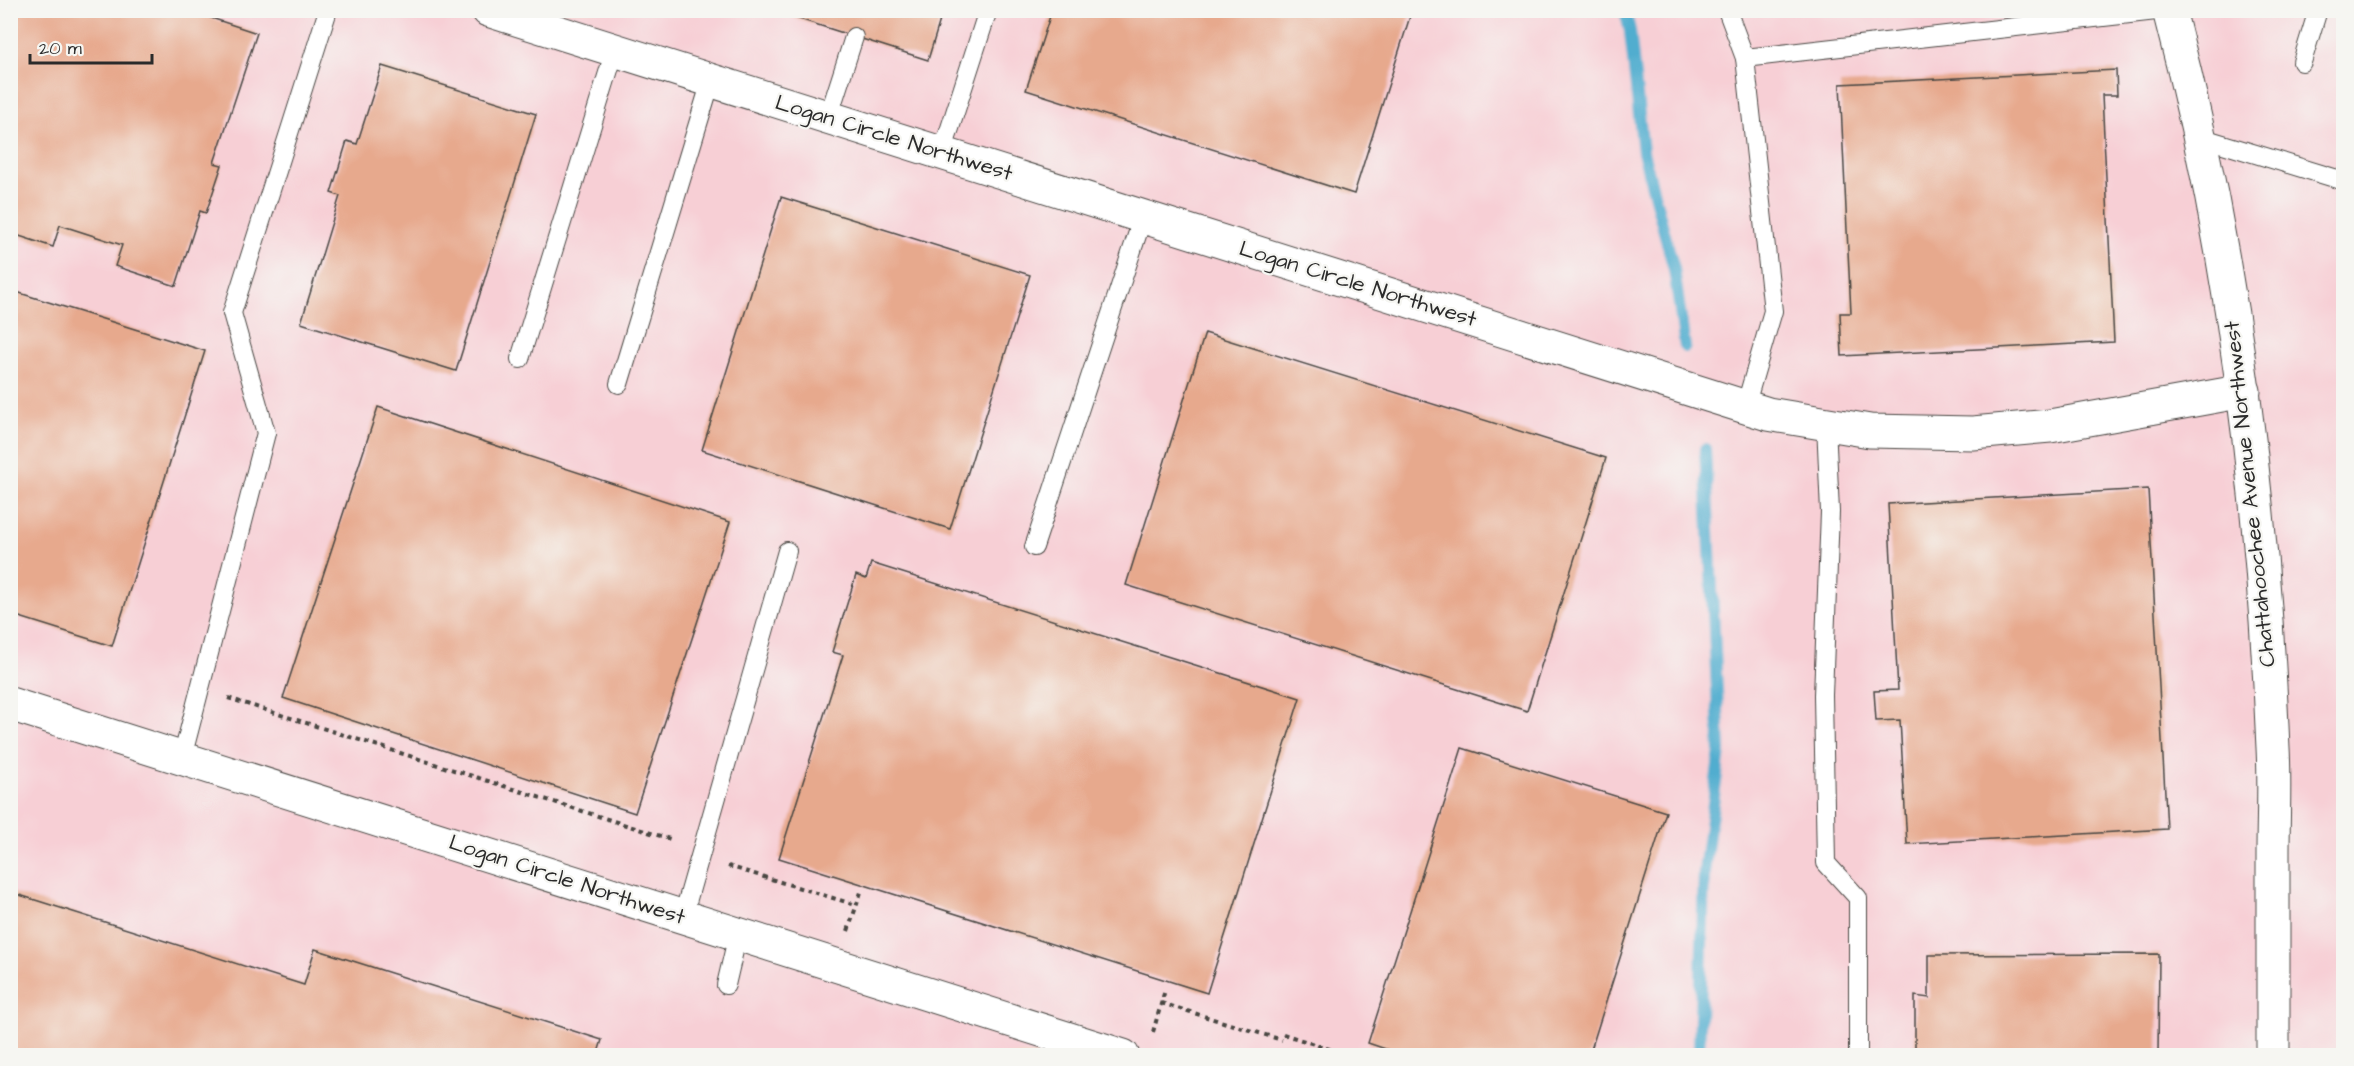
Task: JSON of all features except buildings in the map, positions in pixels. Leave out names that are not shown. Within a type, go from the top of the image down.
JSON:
[{"type":"street","name":"Logan Circle Northwest","points":[[488,10],[1768,414],[1870,430],[1973,433],[2050,426],[2244,391]]},
{"type":"street","name":"Chattahoochee Avenue Northwest","points":[[2167,10],[2192,98],[2221,244],[2244,391],[2264,577],[2274,751],[2273,1056]]},
{"type":"street","name":"Logan Circle Northwest","points":[[10,704],[1123,1056]]},
{"type":"lane","points":[[182,758],[266,433],[232,313],[328,10]]},
{"type":"lane","points":[[942,153],[988,10]]},
{"type":"lane","points":[[1727,10],[1745,58],[1773,311],[1745,407]]},
{"type":"lane","points":[[1745,58],[2167,10]]},
{"type":"lane","points":[[2302,62],[2318,10]]},
{"type":"lane","points":[[828,118],[854,37]]},
{"type":"lane","points":[[520,359],[615,50]]},
{"type":"lane","points":[[619,384],[711,81]]},
{"type":"lane","points":[[2200,137],[2343,181]]},
{"type":"lane","points":[[1034,547],[1143,217]]},
{"type":"lane","points":[[1826,423],[1830,512],[1823,694],[1826,863],[1858,898],[1858,1056]]},
{"type":"lane","points":[[683,916],[787,551]]},
{"type":"lane","points":[[726,985],[738,934]]},
{"type":"path","points":[[200,689],[668,837]]},
{"type":"path","points":[[699,857],[856,905]]},
{"type":"path","points":[[845,939],[861,892]]},
{"type":"path","points":[[1152,1036],[1165,990]]},
{"type":"path","points":[[1161,1003],[1281,1040]]},
{"type":"path","points":[[1283,1034],[1351,1056]]},
{"type":"shaded area","points":[[11,11],[2343,11],[2343,1055],[11,1055]]},
{"type":"waterway","points":[[1625,10],[1630,31],[1643,152],[1674,269],[1685,347]]},
{"type":"waterway","points":[[1699,1056],[1704,872],[1720,751],[1705,449]]}]
